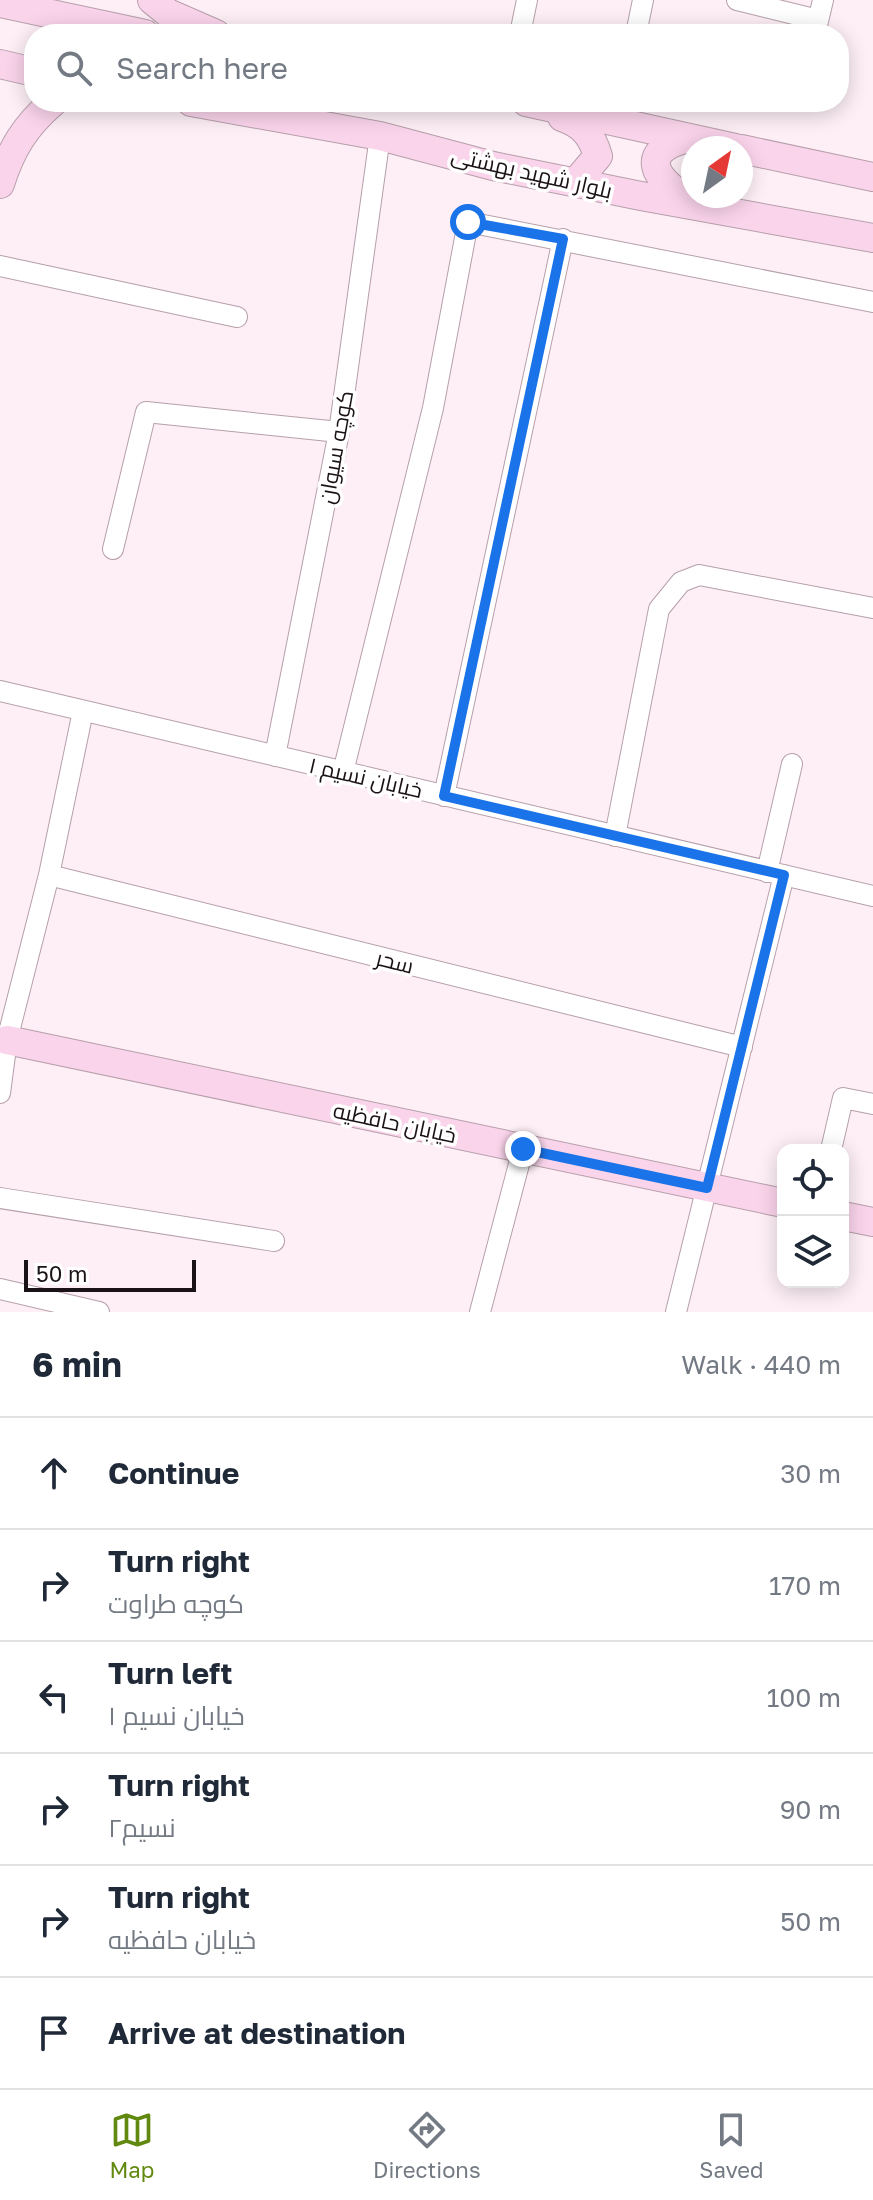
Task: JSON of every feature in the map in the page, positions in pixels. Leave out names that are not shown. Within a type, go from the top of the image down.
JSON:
[{"type":"main road","points":[[152,0],[168,13],[193,24]]},
{"type":"main road","points":[[0,3],[98,24]]},
{"type":"main road","points":[[0,64],[24,70]]},
{"type":"main road","points":[[0,184],[10,154],[29,122],[41,112]]},
{"type":"main road","name":"بلوار شهید بهشتی","points":[[247,112],[380,136],[575,183],[681,201]]},
{"type":"main road","points":[[548,112],[571,120],[593,139],[598,156],[575,183]]},
{"type":"main road","points":[[571,112],[681,136]]},
{"type":"main road","points":[[681,140],[663,150],[657,159],[656,169],[663,184],[681,195]]},
{"type":"main road","points":[[753,152],[873,177]]},
{"type":"main road","name":"بلوار شهید بهشتی","points":[[718,208],[873,238]]},
{"type":"main road","name":"خیابان حافظیه","points":[[7,1040],[777,1202]]},
{"type":"main road","points":[[849,1217],[873,1222]]},
{"type":"street","points":[[522,24],[527,0]]},
{"type":"street","points":[[638,24],[643,0]]},
{"type":"street","points":[[737,0],[819,18]]},
{"type":"street","name":"کوچه سیوان","points":[[275,756],[339,432],[380,136]]},
{"type":"street","points":[[343,772],[433,408],[468,222],[873,302]]},
{"type":"street","points":[[444,796],[563,239]]},
{"type":"street","points":[[0,266],[237,317]]},
{"type":"street","points":[[113,549],[146,412],[339,432]]},
{"type":"street","points":[[615,836],[659,609],[681,582],[699,575],[873,608]]},
{"type":"street","name":"خیابان نسیم ۱","points":[[0,691],[873,896]]},
{"type":"street","points":[[0,1093],[7,1040],[49,875],[83,711]]},
{"type":"street","points":[[676,1312],[742,1047],[776,874],[792,764]]},
{"type":"street","name":"سحر","points":[[49,875],[742,1047]]},
{"type":"street","points":[[832,1144],[843,1098],[873,1104]]},
{"type":"street","points":[[480,1312],[523,1149]]},
{"type":"street","points":[[0,1198],[274,1241]]},
{"type":"street","points":[[0,1289],[99,1312]]},
{"type":"route","points":[[468,222],[563,239],[444,796],[784,875],[707,1188],[523,1149]]}]
